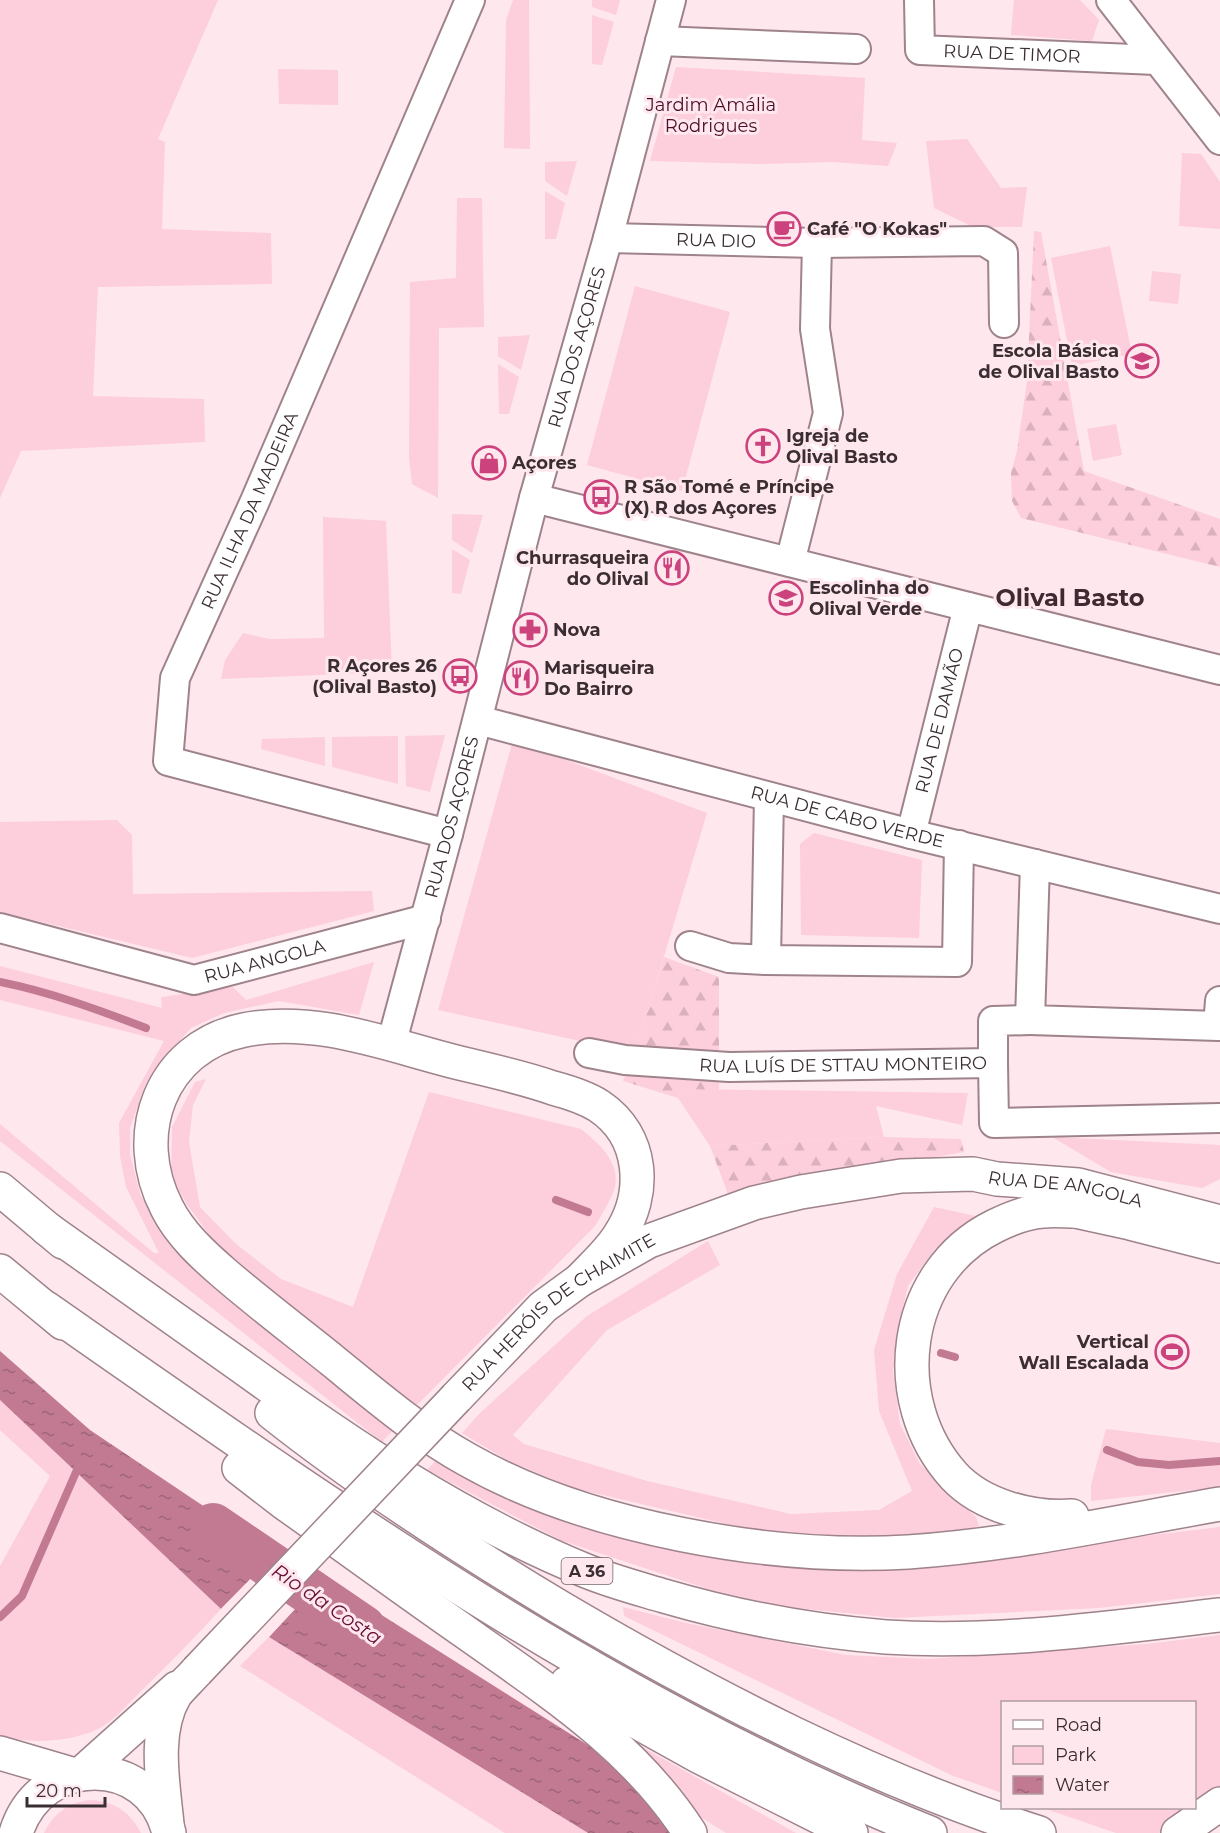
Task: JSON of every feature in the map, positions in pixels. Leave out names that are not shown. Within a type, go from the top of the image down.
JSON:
[{"type":"main road","points":[[580,1280],[618,1239],[630,1218],[637,1196],[639,1175],[635,1154],[627,1134],[599,1106],[576,1095],[535,1082],[345,1034],[288,1027],[242,1030],[205,1045],[184,1060],[164,1088],[156,1108],[151,1132],[154,1169],[157,1185],[167,1210],[183,1233],[204,1255],[411,1423],[466,1459],[500,1477],[532,1490],[574,1506],[626,1521],[735,1544],[790,1550],[855,1552],[918,1551],[1063,1532],[1220,1503]]},
{"type":"main road","name":"RUA HERÓIS DE CHAIMITE","points":[[168,1830],[161,1758],[168,1712],[176,1694],[543,1307],[580,1280],[649,1241],[754,1203],[801,1192],[901,1176],[957,1173],[998,1179]]},
{"type":"main road","name":"RUA DE ANGOLA","points":[[998,1179],[1075,1211],[1130,1222],[1220,1246]]},
{"type":"main road","name":"RUA DE ANGOLA","points":[[998,1179],[1077,1185],[1220,1222]]},
{"type":"main road","points":[[0,1189],[174,1335],[320,1451],[490,1565],[601,1631],[742,1708],[943,1799],[1039,1833]]},
{"type":"main road","points":[[1075,1211],[1041,1211],[1002,1222],[980,1233],[958,1251],[941,1270],[927,1295],[917,1323],[912,1353],[912,1380],[917,1408],[926,1432],[955,1477],[980,1495],[1004,1508],[1029,1514],[1064,1517],[1220,1503]]},
{"type":"main road","name":"A 36","points":[[46,1228],[294,1405],[441,1501],[538,1550],[585,1571],[627,1586],[781,1624],[839,1633],[889,1637],[947,1638],[1032,1635],[1220,1615]]},
{"type":"main road","points":[[0,1271],[186,1426],[274,1495],[595,1726],[654,1783],[690,1833]]},
{"type":"main road","points":[[46,1308],[362,1526],[551,1644],[706,1730],[775,1765],[930,1833]]},
{"type":"main road","points":[[370,1564],[499,1644],[597,1701],[700,1757],[851,1833]]},
{"type":"main road","name":"RUA HERÓIS DE CHAIMITE","points":[[78,1774],[197,1671]]},
{"type":"main road","points":[[0,1753],[78,1774],[108,1774],[131,1783],[152,1800],[168,1830]]},
{"type":"main road","points":[[16,1833],[21,1818],[38,1794],[59,1780],[78,1774]]},
{"type":"main road","points":[[1178,1833],[1220,1804]]},
{"type":"main road","points":[[0,1820],[10,1833]]},
{"type":"street","name":"RUA ILHA DA MADEIRA","points":[[448,834],[168,761],[175,678],[255,501],[470,0]]},
{"type":"street","name":"RUA DOS AÇORES","points":[[391,1045],[426,919],[534,498],[608,238],[671,0]]},
{"type":"street","name":"RUA DE TIMOR","points":[[919,0],[920,50],[1156,60]]},
{"type":"street","points":[[1111,0],[1220,140]]},
{"type":"street","points":[[660,41],[856,50]]},
{"type":"street","name":"RUA DIO","points":[[608,238],[817,243],[984,241],[1004,253],[1004,323]]},
{"type":"street","points":[[790,562],[828,413],[815,329],[817,243]]},
{"type":"street","points":[[534,498],[1220,670]]},
{"type":"street","name":"RUA DE DAMÃO","points":[[911,834],[968,607]]},
{"type":"street","name":"RUA DE CABO VERDE","points":[[478,720],[911,834],[1220,909]]},
{"type":"street","points":[[766,960],[769,797]]},
{"type":"street","points":[[690,946],[729,958],[957,962],[959,845]]},
{"type":"street","points":[[1030,1020],[1035,864]]},
{"type":"street","name":"RUA ANGOLA","points":[[0,928],[194,980],[426,919]]},
{"type":"street","points":[[993,1063],[993,1021],[1030,1020],[1218,1026],[1220,1001]]},
{"type":"street","name":"RUA LUÍS DE STTAU MONTEIRO","points":[[590,1053],[625,1060],[729,1067],[993,1063],[994,1123],[1220,1118]]},
{"type":"green space","points":[[0,0],[218,0],[158,139],[165,142],[162,229],[271,233],[272,284],[98,287],[93,396],[204,399],[205,442],[21,451],[0,498]]},
{"type":"green space","points":[[513,0],[529,0],[530,149],[504,148],[506,20]]},
{"type":"green space","points":[[592,0],[620,0],[616,15],[592,7]]},
{"type":"green space","points":[[1014,0],[1080,0],[1099,20],[1092,41],[1011,35]]},
{"type":"green space","points":[[592,15],[614,22],[602,65],[592,64]]},
{"type":"green space","name":"Jardim Amália Rodrigues","points":[[676,67],[865,78],[862,140],[897,143],[888,166],[833,162],[759,164],[650,161]]},
{"type":"green space","points":[[278,69],[338,70],[338,105],[279,104]]},
{"type":"green space","points":[[967,139],[1001,188],[1027,187],[1022,227],[973,227],[934,208],[926,141]]},
{"type":"green space","points":[[1182,153],[1201,154],[1220,182],[1220,229],[1179,226]]},
{"type":"green space","points":[[577,161],[567,196],[545,181],[545,162]]},
{"type":"green space","points":[[545,191],[565,203],[556,239],[545,239]]},
{"type":"green space","points":[[457,198],[482,198],[484,327],[439,328],[438,498],[412,484],[409,458],[410,282],[456,278]]},
{"type":"green space","points":[[1034,231],[1041,232],[1084,471],[1220,519],[1220,567],[1021,518],[1012,501],[1011,473],[1017,451],[1027,381]]},
{"type":"green space","points":[[1110,246],[1132,354],[1072,366],[1051,258]]},
{"type":"green space","points":[[1152,271],[1181,274],[1178,304],[1149,301]]},
{"type":"green space","points":[[635,286],[730,312],[682,491],[587,465]]},
{"type":"green space","points":[[530,335],[521,370],[498,356],[498,337]]},
{"type":"green space","points":[[498,364],[519,377],[509,414],[499,414]]},
{"type":"green space","points":[[1116,424],[1122,455],[1093,461],[1087,429]]},
{"type":"green space","points":[[452,514],[483,515],[472,553],[452,540]]},
{"type":"green space","points":[[323,517],[386,521],[392,672],[221,679],[225,660],[243,633],[269,639],[324,638]]},
{"type":"green space","points":[[452,549],[470,560],[461,594],[452,593]]},
{"type":"green space","points":[[445,735],[430,792],[406,786],[405,736]]},
{"type":"green space","points":[[398,736],[398,784],[332,767],[332,737]]},
{"type":"green space","points":[[325,737],[325,766],[261,749],[262,739]]},
{"type":"green space","points":[[513,740],[707,813],[635,1053],[438,1010]]},
{"type":"green space","points":[[117,820],[132,835],[133,894],[372,891],[374,911],[192,958],[0,912],[0,822]]},
{"type":"green space","points":[[814,833],[922,860],[919,938],[801,935],[800,844]]},
{"type":"green space","points":[[664,957],[719,977],[719,1090],[683,1089],[678,1098],[623,1081],[635,1053]]},
{"type":"green space","points":[[374,962],[359,1015],[279,1001],[224,1013],[191,1028],[160,1063],[145,1085],[130,1128],[130,1154],[140,1194],[170,1244],[394,1429],[382,1442],[0,1141],[0,1124],[154,1253],[159,1253],[126,1187],[120,1156],[119,1123],[164,1041],[0,1000],[0,966],[162,1008],[161,997],[233,987],[246,1000]]},
{"type":"green space","points":[[206,1079],[193,1105],[189,1142],[200,1207],[236,1244],[281,1279],[353,1307],[429,1092],[581,1129],[607,1154],[614,1169],[615,1187],[596,1225],[415,1407],[224,1255],[188,1206],[171,1178],[172,1127],[195,1082]]},
{"type":"green space","points":[[683,1089],[968,1093],[962,1125],[876,1106],[884,1137],[710,1146],[678,1098]]},
{"type":"green space","points":[[884,1137],[961,1139],[964,1152],[728,1194],[710,1146]]},
{"type":"green space","points":[[1052,1137],[1220,1145],[1220,1179],[1202,1188],[1111,1172]]},
{"type":"green space","points":[[934,1207],[976,1216],[935,1249],[908,1286],[900,1320],[893,1372],[900,1424],[920,1464],[976,1517],[979,1526],[951,1532],[833,1539],[765,1533],[573,1488],[507,1460],[462,1433],[480,1413],[587,1316],[708,1241],[720,1265],[607,1330],[513,1435],[524,1444],[647,1481],[791,1514],[879,1510],[912,1491],[879,1411],[874,1350],[897,1274]]},
{"type":"green space","points":[[0,1400],[221,1609],[112,1720],[91,1732],[69,1738],[33,1741],[0,1736],[0,1566],[50,1476],[0,1430]]},
{"type":"green space","points":[[1106,1429],[1220,1443],[1220,1487],[1091,1501],[1091,1485]]},
{"type":"green space","points":[[439,1457],[694,1550],[762,1565],[853,1567],[1045,1548],[1220,1527],[1220,1594],[1099,1608],[894,1618],[779,1606],[708,1589],[560,1540],[427,1470]]},
{"type":"green space","points":[[623,1607],[686,1623],[846,1655],[928,1659],[1146,1644],[1220,1635],[1220,1791],[1196,1808],[1196,1701],[1001,1701],[1001,1793],[951,1775],[624,1616]]},
{"type":"green space","points":[[269,1637],[588,1833],[505,1833],[240,1666]]},
{"type":"green space","points":[[642,1747],[796,1833],[726,1833],[691,1811],[640,1751]]},
{"type":"green space","points":[[90,1800],[114,1805],[132,1819],[141,1833],[44,1833],[52,1820],[63,1810],[75,1803]]},
{"type":"green space","points":[[1046,1809],[1194,1809],[1159,1833],[1116,1833]]},
{"type":"water","points":[[0,1351],[90,1430],[275,1554],[221,1609],[0,1400]]},
{"type":"water","points":[[323,1578],[591,1747],[646,1799],[670,1833],[588,1833],[269,1637]]},
{"type":"pier","points":[[277,1552],[277,1556],[223,1611],[219,1611]]},
{"type":"pier","points":[[323,1575],[326,1576],[267,1639],[267,1635]]},
{"type":"waterway","points":[[0,982],[56,996],[146,1028]]},
{"type":"waterway","points":[[556,1200],[588,1212]]},
{"type":"waterway","points":[[941,1353],[955,1357]]},
{"type":"waterway","points":[[1107,1450],[1138,1462],[1169,1465],[1220,1461]]},
{"type":"waterway","points":[[0,1617],[22,1596],[80,1463]]},
{"type":"waterway","name":"Rio da Costa","points":[[213,1526],[363,1628]]},
{"type":"place","name":"Café \"O Kokas\"","points":[[784,229]]},
{"type":"place","name":"Escola Básica de Olival Basto","points":[[1142,361]]},
{"type":"place","name":"Igreja de Olival Basto","points":[[763,446]]},
{"type":"place","name":"Açores","points":[[489,463]]},
{"type":"place","name":"R São Tomé e Príncipe (X) R dos Açores","points":[[601,497]]},
{"type":"place","name":"Churrasqueira do Olival","points":[[672,568]]},
{"type":"place","name":"Escolinha do Olival Verde","points":[[786,598]]},
{"type":"place","name":"Nova","points":[[530,630]]},
{"type":"place","name":"R Açores 26 (Olival Basto)","points":[[460,676]]},
{"type":"place","name":"Marisqueira Do Bairro","points":[[521,678]]},
{"type":"place","name":"Vertical Wall Escalada","points":[[1172,1352]]},
{"type":"district","name":"Olival Basto","points":[[1070,598]]}]
